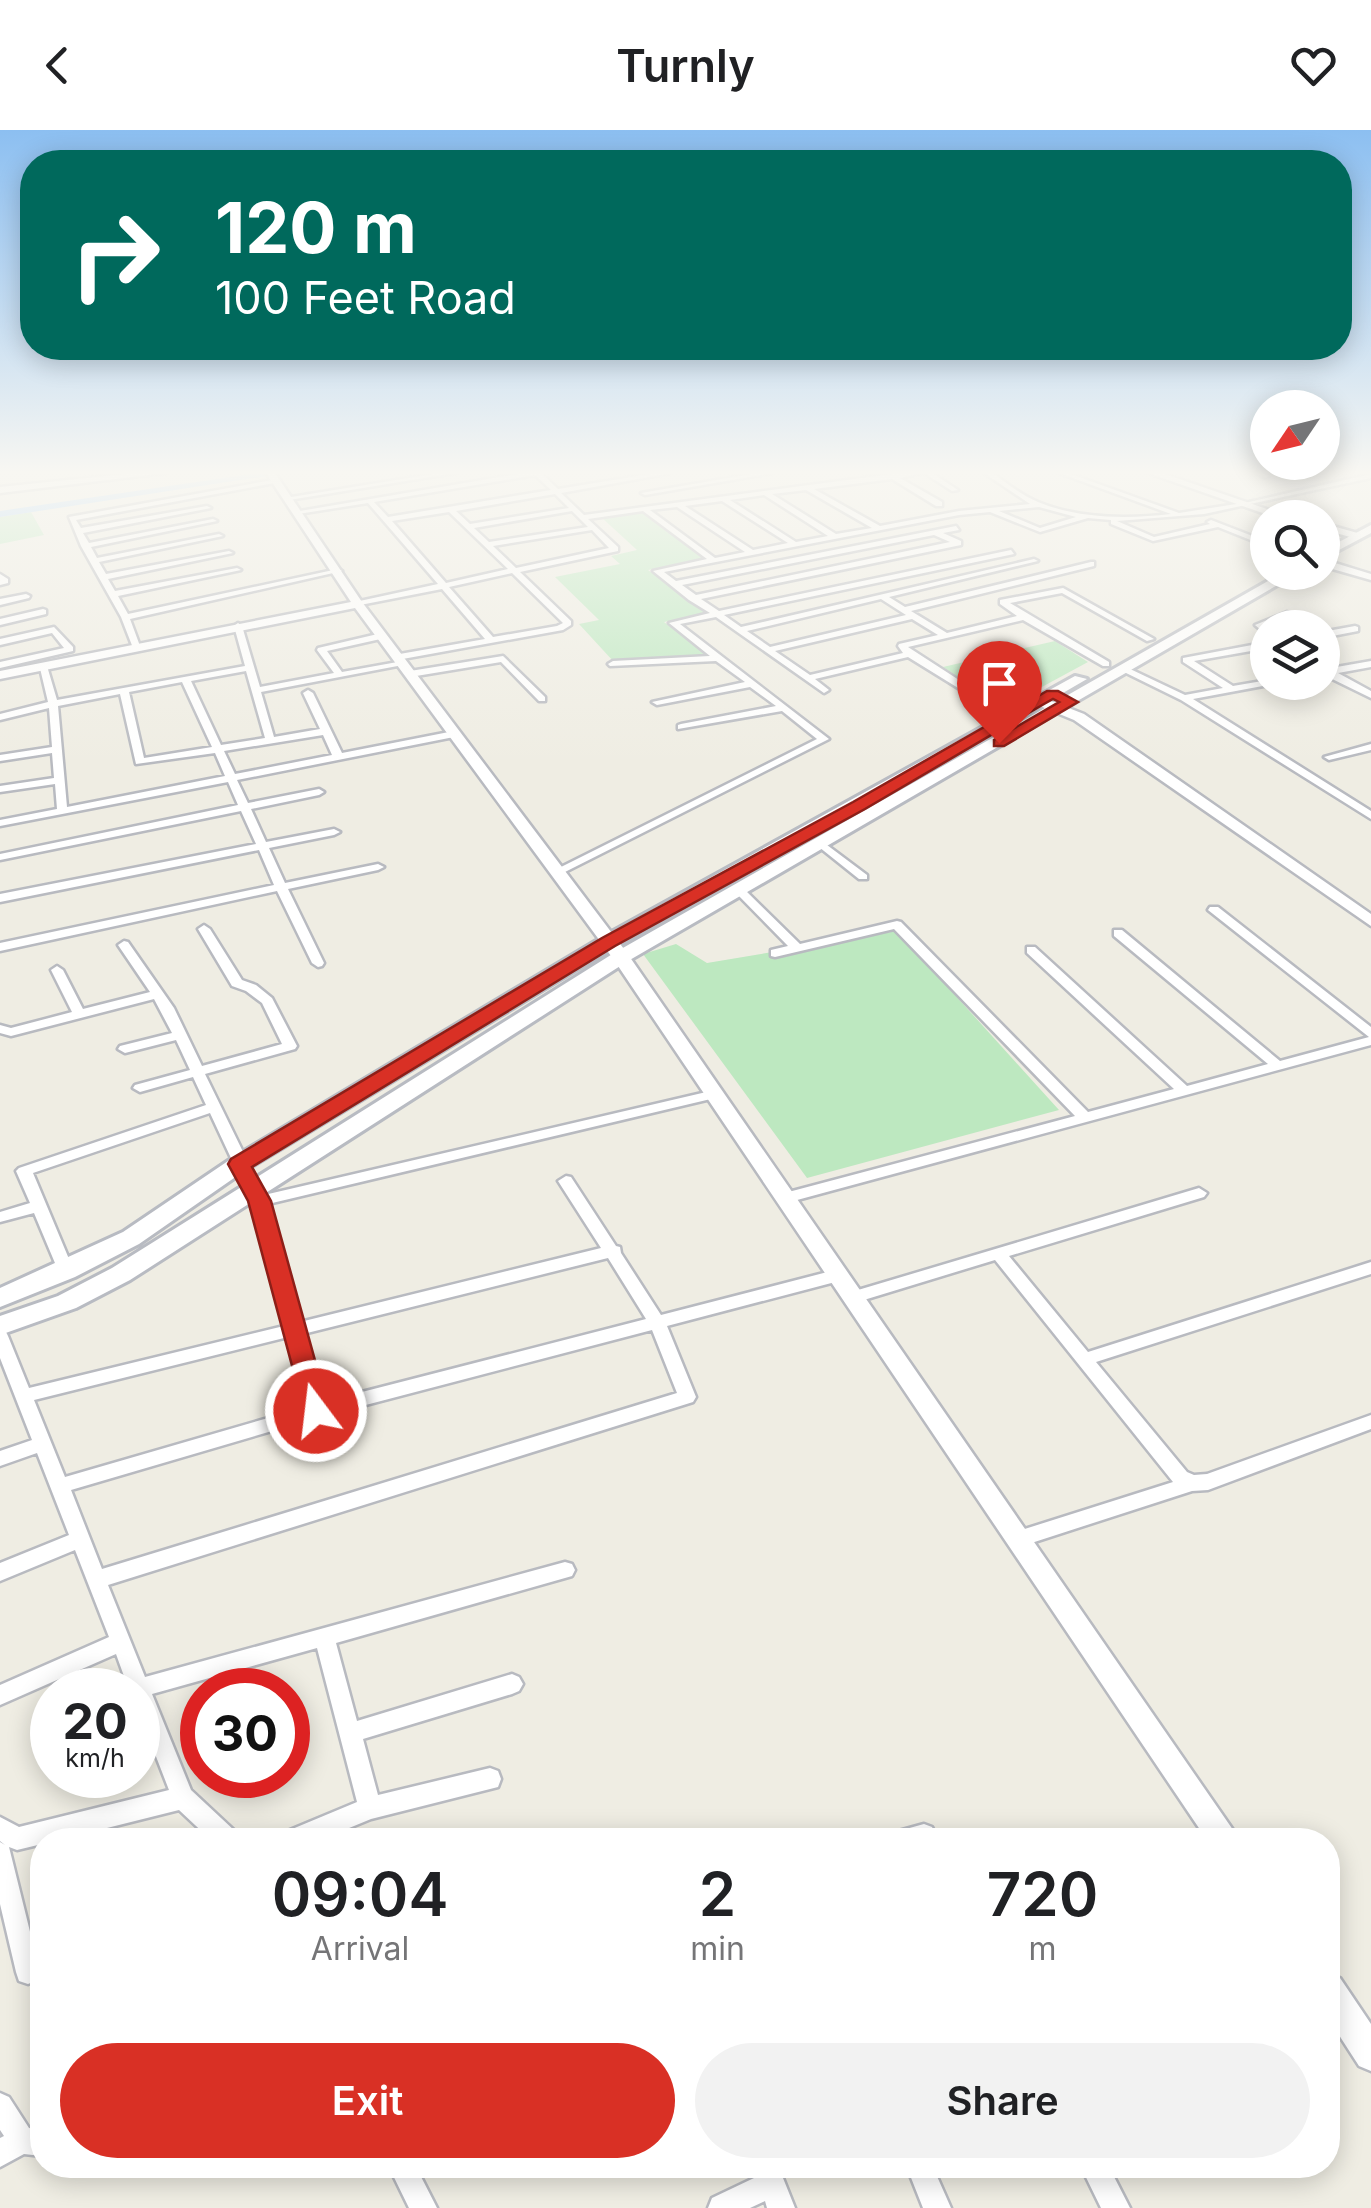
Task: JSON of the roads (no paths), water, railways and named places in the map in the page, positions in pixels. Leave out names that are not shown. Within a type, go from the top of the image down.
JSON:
[{"type":"main road","points":[[1116,667],[1150,639],[1250,581]]},
{"type":"main road","points":[[0,1326],[67,1302],[258,1196],[615,949],[742,892],[1056,701],[1260,590]]},
{"type":"main road","points":[[0,1298],[131,1238],[239,1164],[1010,717],[1056,701]]},
{"type":"street","points":[[99,570],[126,618],[136,646]]},
{"type":"street","points":[[104,577],[141,570]]},
{"type":"street","points":[[114,594],[238,570],[252,590]]},
{"type":"street","points":[[430,570],[492,640]]},
{"type":"street","points":[[0,675],[519,570]]},
{"type":"street","points":[[657,570],[824,690]]},
{"type":"street","points":[[673,584],[747,570]]},
{"type":"street","points":[[692,598],[836,570],[944,634]]},
{"type":"street","points":[[559,872],[824,739],[672,624],[927,570]]},
{"type":"street","points":[[738,630],[995,570]]},
{"type":"street","points":[[767,650],[1069,570]]},
{"type":"street","points":[[403,665],[568,623],[514,571]]},
{"type":"street","points":[[126,618],[338,572],[615,949],[1217,1828]]},
{"type":"street","points":[[0,576],[5,581],[0,583]]},
{"type":"street","points":[[1150,639],[1063,590],[1003,602],[1116,667],[1184,698],[1371,816]]},
{"type":"street","points":[[0,602],[26,596]]},
{"type":"street","points":[[0,622],[42,612]]},
{"type":"street","points":[[1010,717],[902,646],[1024,617]]},
{"type":"street","points":[[238,626],[270,740]]},
{"type":"street","points":[[1340,632],[1355,629]]},
{"type":"street","points":[[0,642],[54,630],[70,649],[0,665]]},
{"type":"street","points":[[321,650],[382,636]]},
{"type":"street","points":[[311,638],[340,675]]},
{"type":"street","points":[[1186,660],[1250,648]]},
{"type":"street","points":[[808,678],[909,654]]},
{"type":"street","points":[[1170,655],[1186,660],[1232,690]]},
{"type":"street","points":[[613,664],[716,658]]},
{"type":"street","points":[[256,690],[403,665],[503,659],[542,699]]},
{"type":"street","points":[[1340,668],[1371,664]]},
{"type":"street","points":[[42,666],[52,704],[62,810]]},
{"type":"street","points":[[0,717],[248,668]]},
{"type":"street","points":[[1340,678],[1371,694]]},
{"type":"street","points":[[186,679],[318,964]]},
{"type":"street","points":[[657,702],[751,684]]},
{"type":"street","points":[[1184,698],[1250,686]]},
{"type":"street","points":[[124,690],[148,792]]},
{"type":"street","points":[[308,693],[338,756]]},
{"type":"street","points":[[1056,701],[1371,905]]},
{"type":"street","points":[[1056,701],[1371,921]]},
{"type":"street","points":[[681,727],[783,708]]},
{"type":"street","points":[[140,762],[327,732]]},
{"type":"street","points":[[0,822],[454,734]]},
{"type":"street","points":[[1330,757],[1371,747]]},
{"type":"street","points":[[0,758],[56,749]]},
{"type":"street","points":[[0,788],[60,780]]},
{"type":"street","points":[[0,857],[319,792]]},
{"type":"street","points":[[0,898],[334,832]]},
{"type":"street","points":[[823,845],[863,878]]},
{"type":"street","points":[[0,948],[378,867]]},
{"type":"street","points":[[742,892],[797,948]]},
{"type":"street","points":[[1214,910],[1371,1034]]},
{"type":"street","points":[[775,953],[897,925],[1084,1116]]},
{"type":"street","points":[[140,1088],[290,1046],[267,1001],[237,982],[204,929]]},
{"type":"street","points":[[1118,934],[1278,1066]]},
{"type":"street","points":[[124,944],[180,1035],[239,1164],[258,1196],[316,1411]]},
{"type":"street","points":[[1031,950],[1183,1090]]},
{"type":"street","points":[[57,970],[79,1014]]},
{"type":"street","points":[[0,1029],[11,1032],[157,994]]},
{"type":"street","points":[[125,1050],[180,1035]]},
{"type":"street","points":[[786,1198],[1371,1042]]},
{"type":"street","points":[[258,1196],[715,1094]]},
{"type":"street","points":[[66,1271],[24,1171],[213,1107]]},
{"type":"street","points":[[96,1580],[687,1397],[657,1322],[566,1181]]},
{"type":"street","points":[[854,1297],[1200,1193]]},
{"type":"street","points":[[0,1217],[39,1206]]},
{"type":"street","points":[[24,1396],[614,1250]]},
{"type":"street","points":[[999,1254],[1180,1477],[1192,1483]]},
{"type":"street","points":[[1085,1360],[1371,1268]]},
{"type":"street","points":[[59,1486],[316,1411],[839,1276]]},
{"type":"street","points":[[0,1336],[131,1668]]},
{"type":"street","points":[[1019,1539],[1192,1483],[1208,1482],[1371,1422]]},
{"type":"street","points":[[0,1459],[42,1444]]},
{"type":"street","points":[[0,1572],[80,1539]]},
{"type":"street","points":[[160,1682],[564,1570]]},
{"type":"street","points":[[324,1636],[370,1808]]},
{"type":"street","points":[[0,1695],[121,1642]]},
{"type":"street","points":[[350,1734],[512,1684]]},
{"type":"street","points":[[160,1742],[180,1793]]},
{"type":"street","points":[[321,1828],[370,1808],[490,1779]]},
{"type":"street","points":[[61,1828],[182,1798],[215,1828]]},
{"type":"street","points":[[0,1828],[17,1839],[30,1836]]},
{"type":"street","points":[[0,1854],[30,1971]]},
{"type":"street","points":[[1340,2008],[1371,2054]]},
{"type":"street","points":[[0,2106],[21,2145]]},
{"type":"street","points":[[407,2178],[423,2208]]},
{"type":"street","points":[[924,2178],[937,2208]]},
{"type":"street","points":[[1100,2178],[1116,2208]]},
{"type":"street","points":[[722,2208],[771,2183],[780,2208]]}]
